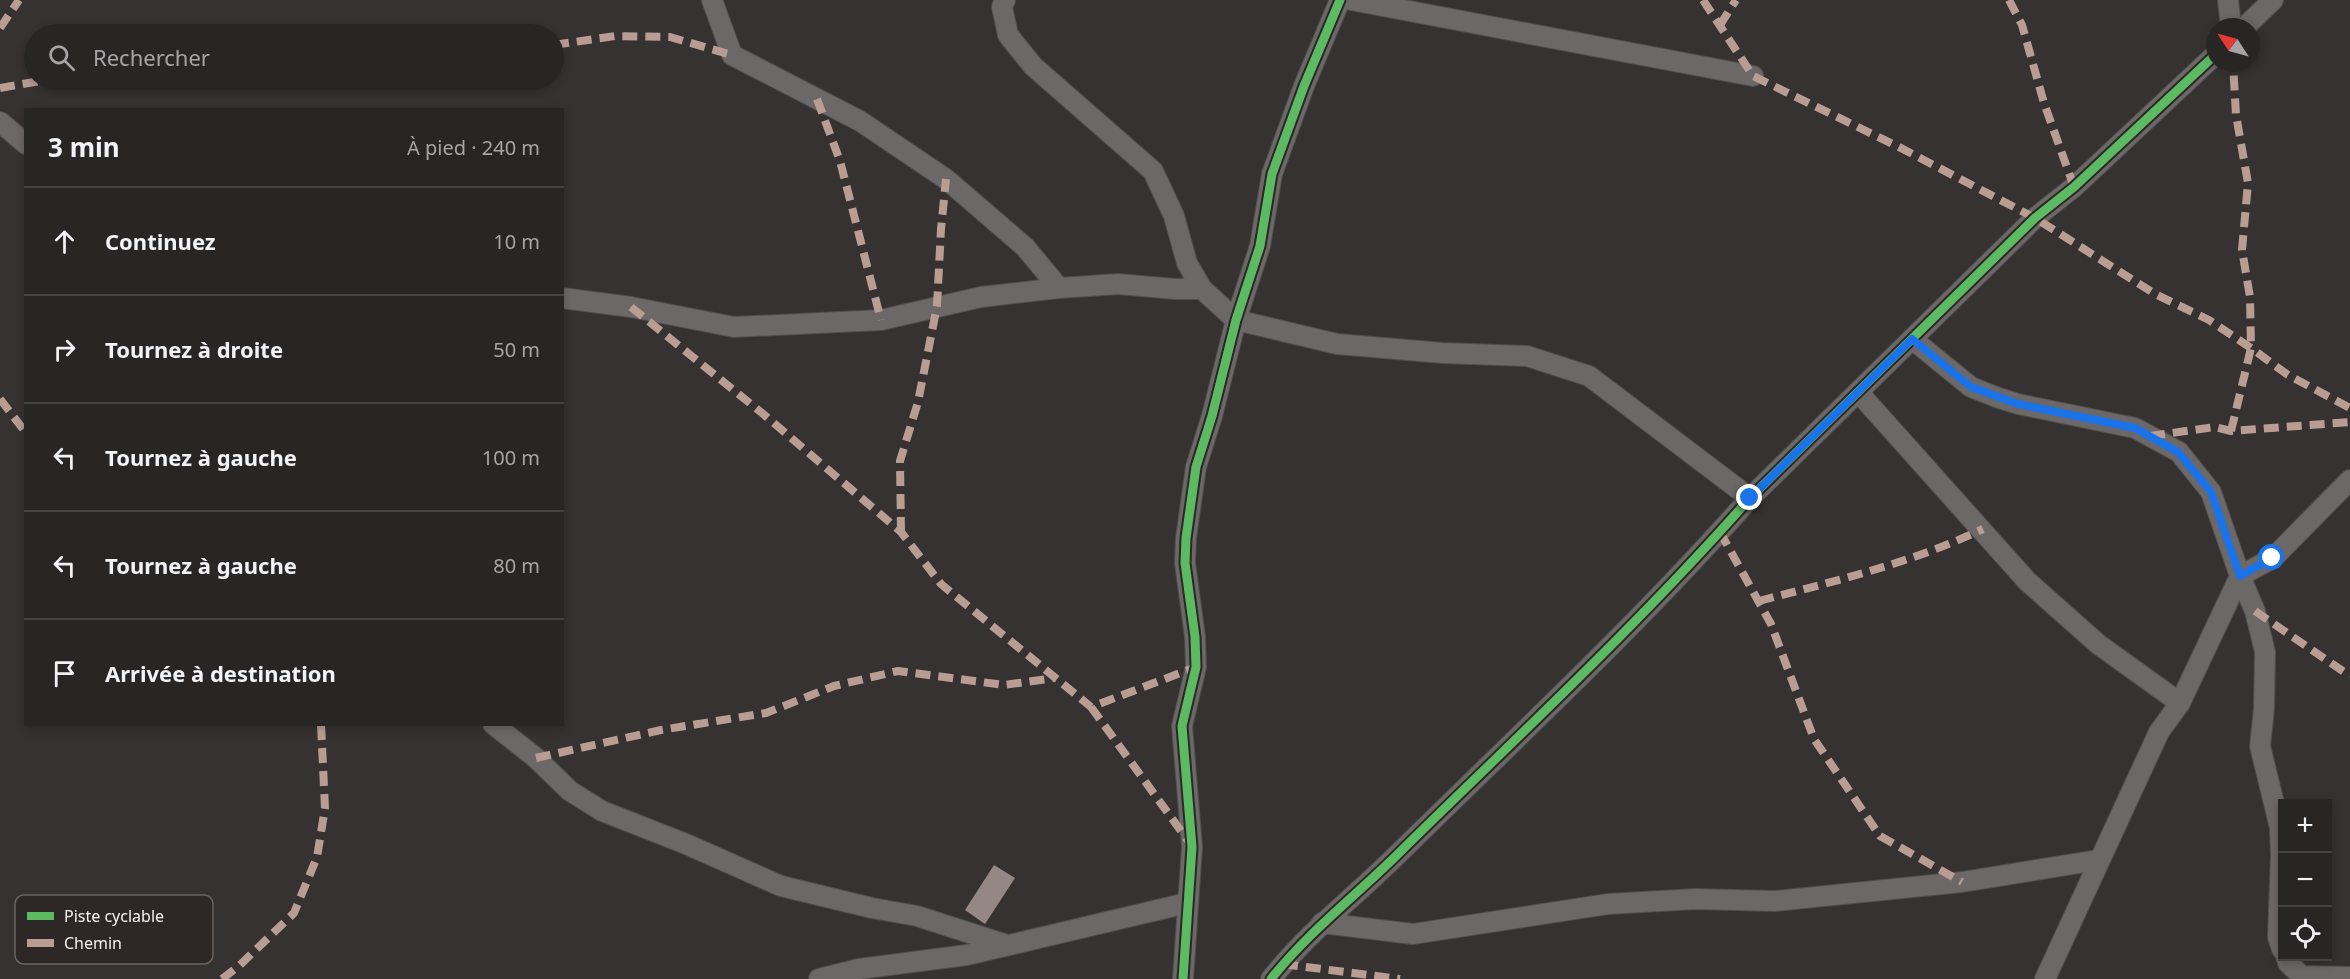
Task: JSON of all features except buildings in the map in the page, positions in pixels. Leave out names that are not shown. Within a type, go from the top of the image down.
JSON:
[{"type":"street","points":[[712,0],[732,55],[860,121],[946,178],[1025,247],[1059,288]]},
{"type":"street","points":[[1005,0],[1002,7],[1008,35],[1033,66],[1153,171],[1174,216],[1187,263],[1202,289],[1236,320],[1337,344],[1443,353],[1527,356],[1589,376],[1750,498]]},
{"type":"street","points":[[1182,979],[1192,847],[1182,726],[1196,667],[1195,637],[1185,563],[1186,538],[1196,467],[1212,416],[1236,320],[1260,246],[1272,174],[1304,86],[1340,0]]},
{"type":"street","points":[[1351,0],[1753,76]]},
{"type":"street","points":[[2228,0],[2230,18]]},
{"type":"street","points":[[2254,18],[2273,0]]},
{"type":"street","points":[[1271,979],[1322,923],[1396,856],[1608,647],[1750,498],[2035,218],[2074,188],[2206,63]]},
{"type":"street","points":[[0,122],[24,142]]},
{"type":"street","points":[[564,298],[631,307],[734,327],[881,320],[981,297],[1059,288],[1118,284],[1202,289]]},
{"type":"street","points":[[1912,339],[1971,387],[2018,404],[2135,428],[2178,452],[2211,492],[2240,576],[2255,611],[2265,652],[2266,678],[2260,746],[2280,828],[2279,907]]},
{"type":"street","points":[[1859,393],[2027,581],[2098,644],[2180,703]]},
{"type":"street","points":[[2045,979],[2159,732],[2180,703],[2240,576],[2272,558],[2350,480]]},
{"type":"street","points":[[496,726],[536,758],[570,790],[602,811],[686,844],[781,886],[916,916],[1007,945]]},
{"type":"street","points":[[1322,923],[1413,934],[1608,904],[1695,899],[1775,901],[1962,882],[2098,860]]},
{"type":"street","points":[[819,979],[859,969],[966,955],[1187,903]]},
{"type":"street","points":[[2287,961],[2302,976],[2350,977]]},
{"type":"marked path","points":[[0,28],[19,0]]},
{"type":"marked path","points":[[1703,0],[1753,76],[1897,146],[2035,218],[2155,294],[2209,320],[2288,375],[2350,408]]},
{"type":"marked path","points":[[1720,25],[1736,0]]},
{"type":"marked path","points":[[2009,0],[2022,25],[2044,103],[2074,187]]},
{"type":"marked path","points":[[564,44],[615,36],[670,37],[732,55]]},
{"type":"marked path","points":[[2231,431],[2251,348],[2250,297],[2242,250],[2248,183],[2236,115],[2234,72]]},
{"type":"marked path","points":[[0,88],[24,84]]},
{"type":"marked path","points":[[817,99],[840,161],[881,320]]},
{"type":"marked path","points":[[901,532],[900,461],[918,402],[937,306],[946,179]]},
{"type":"marked path","points":[[631,307],[762,413],[901,532],[941,584],[1091,707],[1196,667]]},
{"type":"marked path","points":[[0,399],[24,430]]},
{"type":"marked path","points":[[2150,436],[2215,427],[2231,431],[2350,422]]},
{"type":"marked path","points":[[1759,601],[1901,561],[1983,529]]},
{"type":"marked path","points":[[1720,532],[1771,624],[1814,739],[1880,836],[1962,882]]},
{"type":"marked path","points":[[2255,611],[2350,676]]},
{"type":"marked path","points":[[536,758],[661,730],[766,713],[834,686],[898,671],[1004,685],[1055,678]]},
{"type":"marked path","points":[[1091,707],[1189,842]]},
{"type":"marked path","points":[[222,979],[240,965],[294,913],[317,857],[325,808],[321,726]]},
{"type":"marked path","points":[[1283,964],[1400,979]]},
{"type":"cycle path","points":[[1183,979],[1192,847],[1182,726],[1196,667],[1195,637],[1185,563],[1186,538],[1196,467],[1212,416],[1236,320],[1260,246],[1272,174],[1304,86],[1340,0]]},
{"type":"cycle path","points":[[1271,979],[1317,929],[1384,868],[1578,678],[1666,589],[1750,498],[2035,218],[2074,187],[2206,63]]},
{"type":"route","points":[[1750,498],[1912,339],[1971,387],[1996,398],[2135,428],[2178,452],[2211,492],[2240,576],[2272,558]]}]
